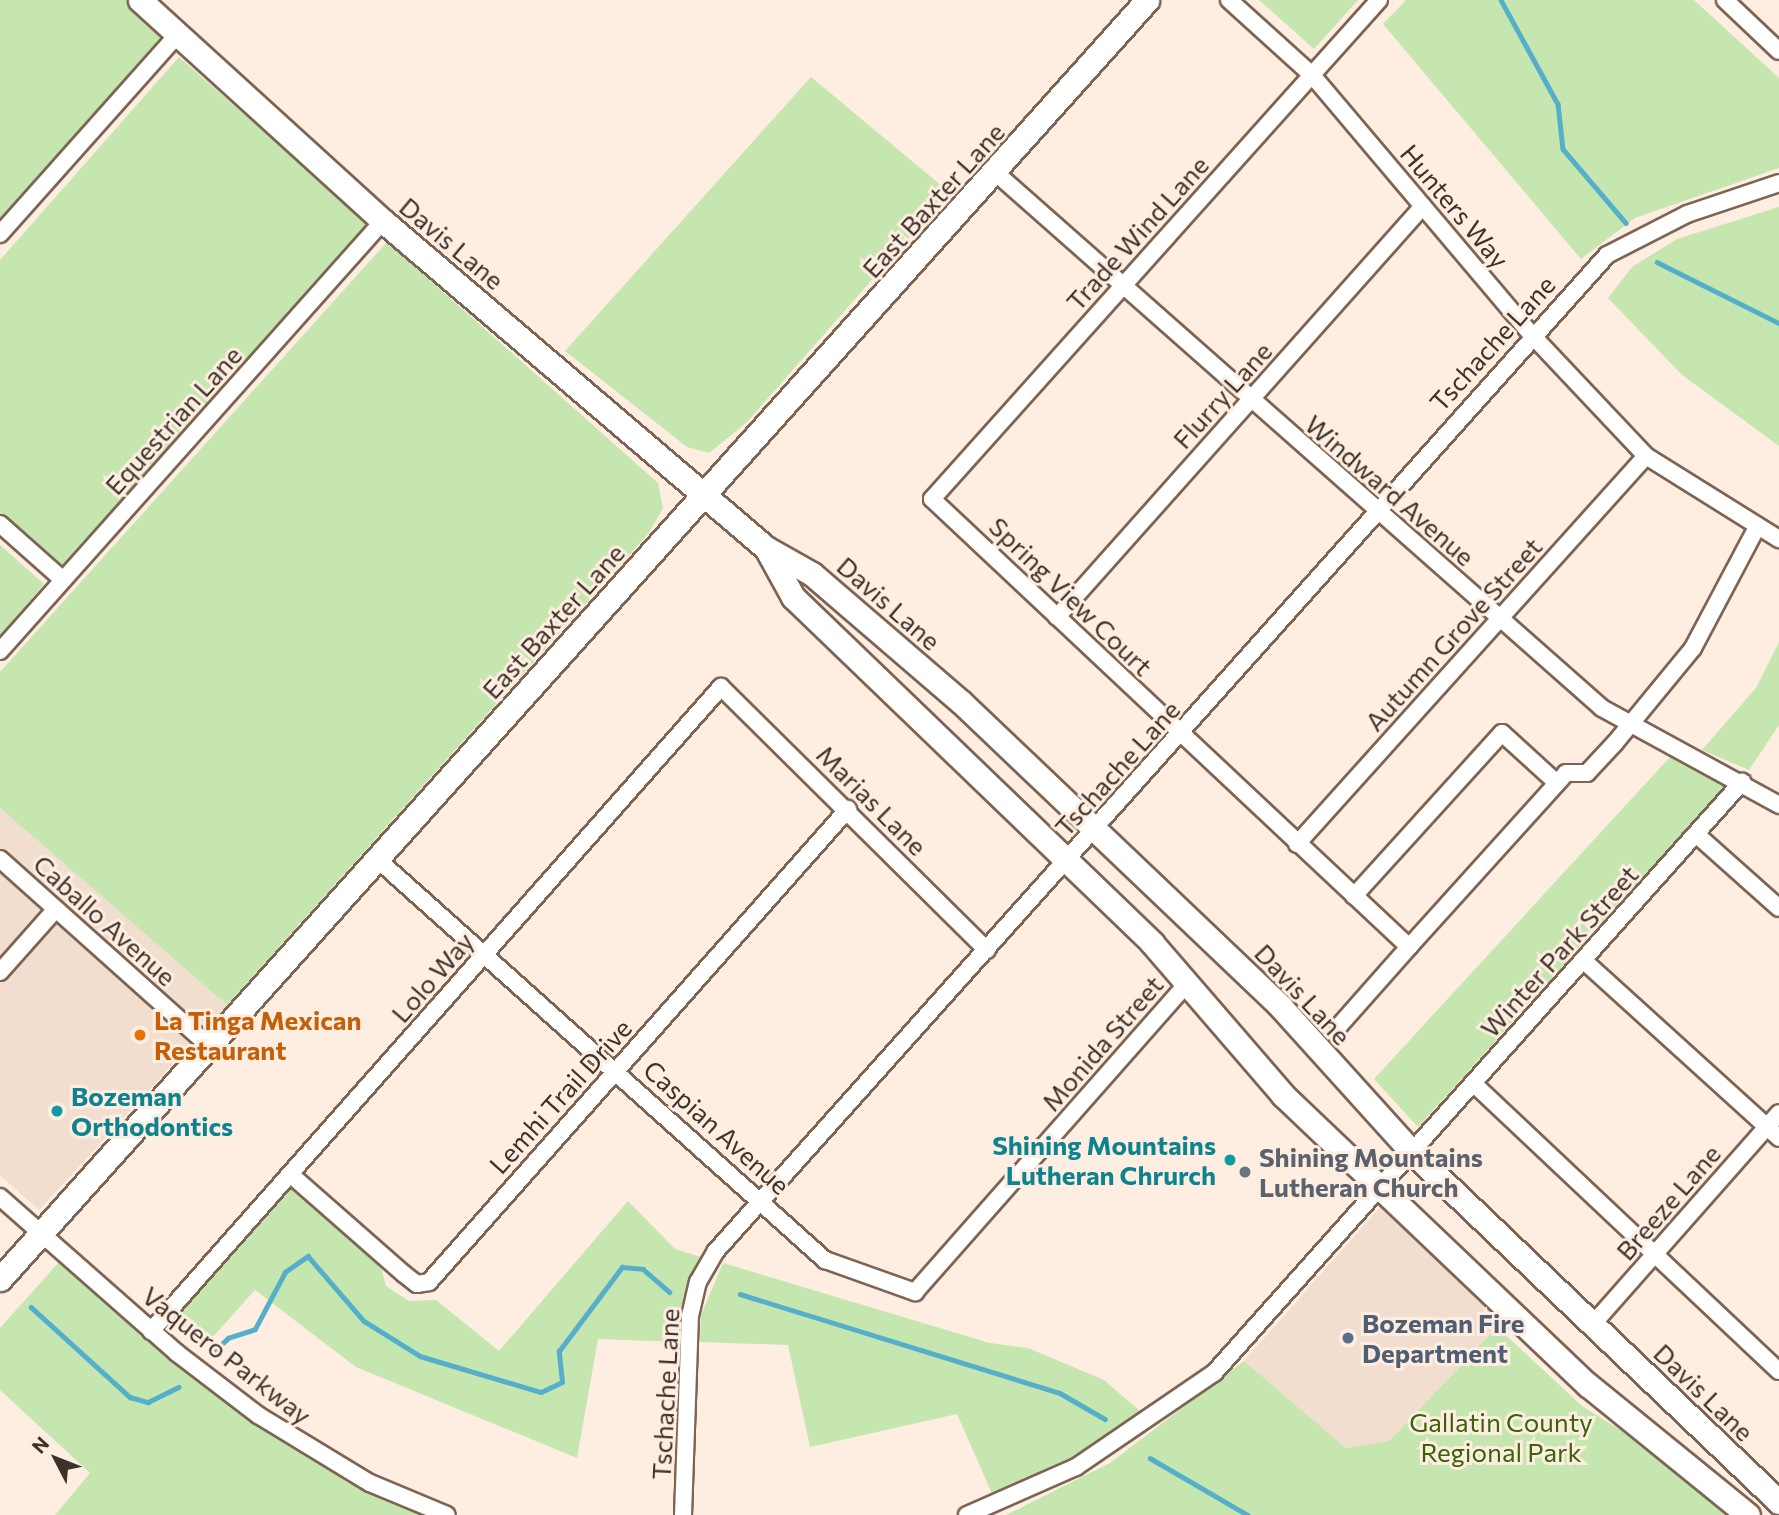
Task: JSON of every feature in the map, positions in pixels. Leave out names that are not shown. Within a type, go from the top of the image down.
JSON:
[{"type":"main road","name":"Davis Lane","points":[[139,0],[383,221],[707,494],[766,548],[812,573],[961,702],[1093,831],[1280,1006],[1412,1152],[1779,1502]]},
{"type":"main road","name":"East Baxter Lane","points":[[0,1279],[376,858],[996,173],[1147,0]]},
{"type":"main road","name":"Davis Lane","points":[[766,548],[793,597],[1068,860],[1187,984],[1252,1063],[1588,1385],[1748,1515]]},
{"type":"street","name":"Hunters Way","points":[[1229,0],[1312,75],[1531,334],[1646,456],[1756,529],[1779,539]]},
{"type":"street","name":"Trade Wind Lane","points":[[932,499],[1379,0]]},
{"type":"street","points":[[1725,0],[1779,51]]},
{"type":"street","points":[[0,234],[177,34]]},
{"type":"street","name":"Windward Avenue","points":[[996,173],[1602,709],[1742,782],[1779,805]]},
{"type":"street","name":"Tschache Lane","points":[[683,1515],[690,1316],[698,1282],[716,1251],[765,1201],[1180,735],[1531,334],[1607,255],[1687,214],[1779,183]]},
{"type":"street","name":"Flurry Lane","points":[[1057,617],[1423,206]]},
{"type":"street","name":"Equestrian Lane","points":[[0,652],[383,221]]},
{"type":"street","name":"Autumn Grove Street","points":[[1297,844],[1646,456]]},
{"type":"street","name":"Spring View Court","points":[[932,499],[1180,735],[1409,947]]},
{"type":"street","points":[[0,524],[63,580]]},
{"type":"street","points":[[1339,1026],[1566,773],[1587,772],[1693,648],[1756,529]]},
{"type":"street","name":"Marias Lane","points":[[721,687],[848,809],[987,950]]},
{"type":"street","name":"Lolo Way","points":[[152,1331],[721,687]]},
{"type":"street","points":[[1354,896],[1502,733],[1557,783]]},
{"type":"street","name":"Winter Park Street","points":[[1412,1152],[1742,782]]},
{"type":"street","name":"Lemhi Trail Drive","points":[[290,1174],[404,1275],[417,1284],[429,1282],[848,809]]},
{"type":"street","points":[[1696,834],[1779,908]]},
{"type":"street","name":"Caspian Avenue","points":[[376,858],[765,1201],[825,1260],[915,1292]]},
{"type":"street","name":"Caballo Avenue","points":[[0,859],[208,1045]]},
{"type":"street","points":[[0,972],[56,909]]},
{"type":"street","points":[[1583,960],[1773,1132]]},
{"type":"street","name":"Monida Street","points":[[915,1292],[1187,984]]},
{"type":"street","points":[[1473,1083],[1779,1371]]},
{"type":"street","name":"Breeze Lane","points":[[1593,1324],[1654,1254],[1773,1132],[1779,1113]]},
{"type":"street","points":[[967,1515],[1114,1444],[1214,1373],[1412,1152]]},
{"type":"street","name":"Vaquero Parkway","points":[[0,1197],[152,1331],[309,1448],[447,1515]]},
{"type":"shaded area","points":[[0,808],[227,1005],[39,1210],[0,1175]]},
{"type":"shaded area","points":[[1383,1204],[1504,1319],[1389,1441],[1346,1448],[1244,1361]]},
{"type":"green space","points":[[0,0],[129,0],[168,35],[0,223]]},
{"type":"green space","points":[[1259,0],[1358,0],[1314,49]]},
{"type":"green space","points":[[1406,0],[1694,0],[1779,78],[1779,168],[1635,218],[1581,259],[1383,24]]},
{"type":"green space","points":[[179,57],[369,225],[63,571],[0,515],[0,260]]},
{"type":"green space","points":[[811,77],[949,192],[747,422],[709,453],[687,447],[565,351]]},
{"type":"green space","points":[[1779,207],[1779,446],[1682,375],[1608,298],[1632,267],[1677,239]]},
{"type":"green space","points":[[387,242],[658,483],[663,508],[648,534],[227,1005],[0,808],[0,672]]},
{"type":"green space","points":[[0,545],[44,584],[0,636]]},
{"type":"green space","points":[[1779,642],[1779,725],[1749,770],[1702,750],[1756,688]]},
{"type":"green space","points":[[1670,757],[1724,787],[1418,1127],[1374,1079]]},
{"type":"green space","points":[[291,1182],[380,1263],[386,1286],[409,1301],[436,1300],[499,1351],[628,1201],[675,1249],[704,1258],[681,1306],[679,1342],[598,1339],[577,1458],[356,1367],[255,1290],[203,1348],[171,1320]]},
{"type":"green space","points":[[59,1262],[209,1389],[326,1468],[422,1515],[55,1515],[90,1473],[0,1390],[0,1328]]},
{"type":"green space","points":[[723,1263],[990,1343],[1028,1348],[1104,1380],[1141,1412],[1096,1445],[993,1496],[957,1414],[810,1447],[788,1345],[700,1342],[701,1315]]},
{"type":"green space","name":"Gallatin County Regional Park","points":[[1497,1327],[1582,1406],[1673,1463],[1729,1515],[1006,1515],[1110,1463],[1244,1361],[1346,1448],[1389,1441]]},
{"type":"waterway","points":[[1501,0],[1558,104],[1563,149],[1626,223]]},
{"type":"waterway","points":[[1657,262],[1779,323]]},
{"type":"waterway","points":[[211,1354],[228,1338],[255,1329],[285,1272],[308,1256],[364,1321],[420,1356],[541,1392],[562,1382],[559,1351],[622,1267],[643,1269],[669,1292]]},
{"type":"waterway","points":[[740,1294],[1060,1393],[1105,1419]]},
{"type":"waterway","points":[[31,1307],[130,1397],[148,1402],[179,1387]]},
{"type":"waterway","points":[[1150,1458],[1248,1515]]},
{"type":"place","name":"La Tinga Mexican Restaurant","points":[[140,1035]]},
{"type":"place","name":"Bozeman Orthodontics","points":[[57,1111]]},
{"type":"place","name":"Shining Mountains Lutheran Chrurch","points":[[1230,1160]]},
{"type":"place","name":"Shining Mountains Lutheran Church","points":[[1245,1172]]},
{"type":"place","name":"Bozeman Fire Department","points":[[1348,1338]]}]
